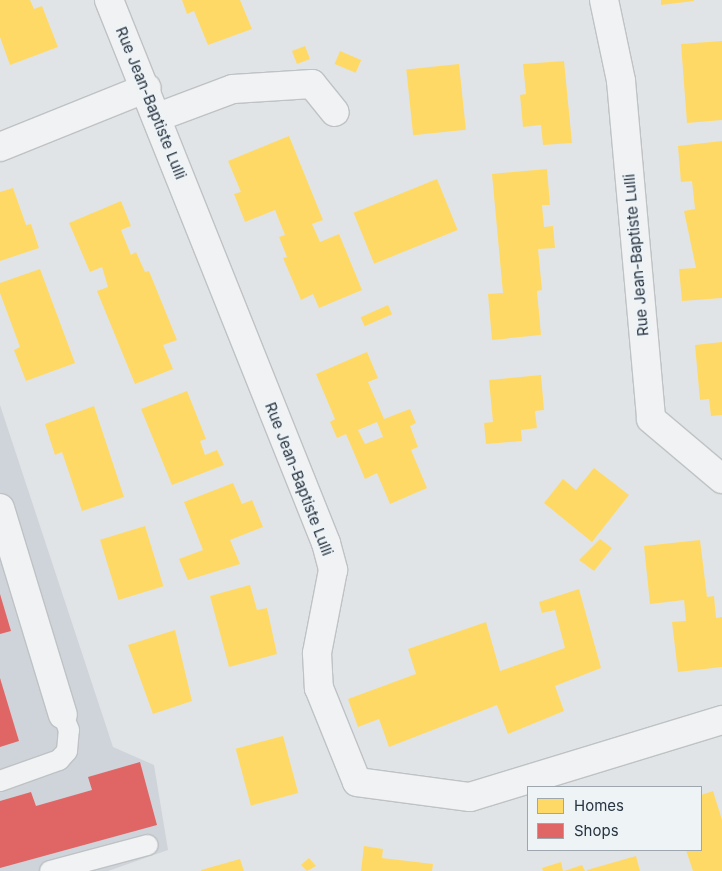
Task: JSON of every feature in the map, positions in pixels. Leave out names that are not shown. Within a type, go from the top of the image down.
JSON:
[{"type":"street","name":"Rue Jean-Baptiste Lulli","points":[[109,0],[158,118],[326,543],[333,570],[317,653],[319,688],[357,782],[470,797],[722,720]]},
{"type":"street","name":"Rue Jean-Baptiste Lulli","points":[[604,0],[621,81],[651,419],[722,479]]},
{"type":"street","points":[[158,118],[234,89],[312,84],[334,112]]},
{"type":"street","points":[[0,147],[146,88]]},
{"type":"street","points":[[0,508],[63,715]]},
{"type":"lane","points":[[0,781],[59,760],[67,751],[69,730],[63,715]]},
{"type":"lane","points":[[50,871],[148,845]]},
{"type":"shaded area","points":[[0,405],[113,747],[154,765],[168,850],[108,871],[0,871]]},
{"type":"building: Homes","points":[[0,0],[30,0],[34,9],[42,6],[58,47],[10,65],[0,37]]},
{"type":"building: Homes","points":[[182,0],[240,0],[252,29],[208,45],[194,11],[187,14]]},
{"type":"building: Homes","points":[[661,0],[694,0],[694,1],[661,5]]},
{"type":"building: Homes","points":[[722,41],[722,120],[687,123],[681,44]]},
{"type":"building: Homes","points":[[305,46],[310,59],[297,64],[292,51]]},
{"type":"building: Homes","points":[[340,51],[361,60],[356,73],[335,64]]},
{"type":"building: Homes","points":[[564,61],[572,143],[543,145],[541,125],[523,127],[520,95],[526,94],[523,64]]},
{"type":"building: Homes","points":[[459,64],[466,130],[413,135],[406,70]]},
{"type":"building: Homes","points":[[289,136],[323,220],[312,224],[320,242],[339,234],[362,290],[319,308],[313,294],[301,300],[283,258],[287,257],[279,237],[285,235],[275,210],[245,222],[234,194],[241,192],[228,161]]},
{"type":"building: Homes","points":[[722,141],[722,298],[682,301],[679,269],[696,268],[684,211],[695,209],[692,181],[681,182],[678,146]]},
{"type":"building: Homes","points":[[547,169],[550,205],[542,205],[544,227],[553,226],[555,248],[538,249],[542,290],[537,291],[541,335],[492,340],[488,294],[503,293],[492,174]]},
{"type":"building: Homes","points":[[437,179],[458,230],[374,264],[354,213]]},
{"type":"building: Homes","points":[[13,188],[26,225],[31,224],[39,248],[0,261],[0,192]]},
{"type":"building: Homes","points":[[121,201],[131,226],[121,230],[131,255],[136,252],[145,272],[149,271],[177,340],[163,345],[173,369],[135,384],[97,291],[108,287],[102,267],[90,272],[69,223]]},
{"type":"building: Homes","points":[[40,269],[75,363],[26,381],[14,350],[20,347],[0,293],[0,283]]},
{"type":"building: Homes","points":[[388,305],[392,314],[365,326],[361,317]]},
{"type":"building: Homes","points":[[722,342],[722,415],[711,416],[709,399],[700,400],[695,345]]},
{"type":"building: Homes","points":[[367,352],[378,378],[368,382],[384,419],[410,409],[416,423],[410,426],[418,447],[411,450],[427,488],[390,504],[377,473],[365,479],[346,434],[337,438],[330,422],[335,419],[316,374]],"holes":[[[377,422],[383,437],[365,444],[358,430]]]},
{"type":"building: Homes","points":[[541,375],[544,410],[535,411],[537,428],[521,430],[522,441],[486,444],[484,423],[493,422],[489,380]]},
{"type":"building: Homes","points":[[187,391],[206,439],[200,441],[205,455],[217,450],[224,465],[172,485],[141,409]]},
{"type":"building: Homes","points":[[94,406],[124,497],[82,511],[62,452],[55,455],[45,424]]},
{"type":"building: Homes","points":[[594,468],[629,495],[592,542],[544,503],[563,479],[576,490]]},
{"type":"building: Homes","points":[[233,483],[242,504],[252,500],[263,527],[230,540],[240,564],[188,580],[179,559],[203,550],[184,502]]},
{"type":"building: Homes","points":[[145,526],[163,586],[118,600],[100,540]]},
{"type":"building: Homes","points":[[600,539],[612,548],[594,571],[579,560]]},
{"type":"building: Homes","points":[[700,540],[707,597],[714,596],[716,618],[722,617],[722,667],[678,672],[672,622],[686,621],[684,600],[650,604],[644,546]]},
{"type":"building: Homes","points":[[250,585],[257,610],[267,608],[277,654],[229,667],[210,596]]},
{"type":"building: Homes","points":[[579,589],[601,668],[555,686],[564,711],[508,734],[497,705],[389,747],[379,719],[358,727],[348,699],[416,674],[408,649],[486,622],[500,671],[565,648],[555,610],[542,613],[539,602]]},
{"type":"building: Homes","points":[[175,630],[192,701],[153,714],[128,645]]},
{"type":"building: Homes","points":[[283,736],[298,793],[251,806],[236,749]]},
{"type":"building: Homes","points":[[713,791],[722,820],[722,871],[693,871],[686,851],[702,851],[702,795]]},
{"type":"building: Homes","points":[[364,846],[383,849],[382,858],[433,864],[432,871],[361,871]]},
{"type":"building: Homes","points":[[636,856],[640,871],[587,871],[587,870]]},
{"type":"building: Homes","points":[[309,858],[316,866],[307,871],[301,865]]},
{"type":"building: Homes","points":[[240,859],[244,871],[201,871],[201,870]]},
{"type":"building: Homes","points":[[561,862],[563,871],[543,871],[542,868]]},
{"type":"building: Homes","points":[[582,865],[585,871],[564,871]]},
{"type":"building: Shops","points":[[0,594],[11,631],[0,634]]},
{"type":"building: Shops","points":[[0,678],[19,741],[0,747]]},
{"type":"building: Shops","points":[[140,762],[157,825],[0,868],[0,801],[31,792],[36,806],[92,790],[88,777]]}]
